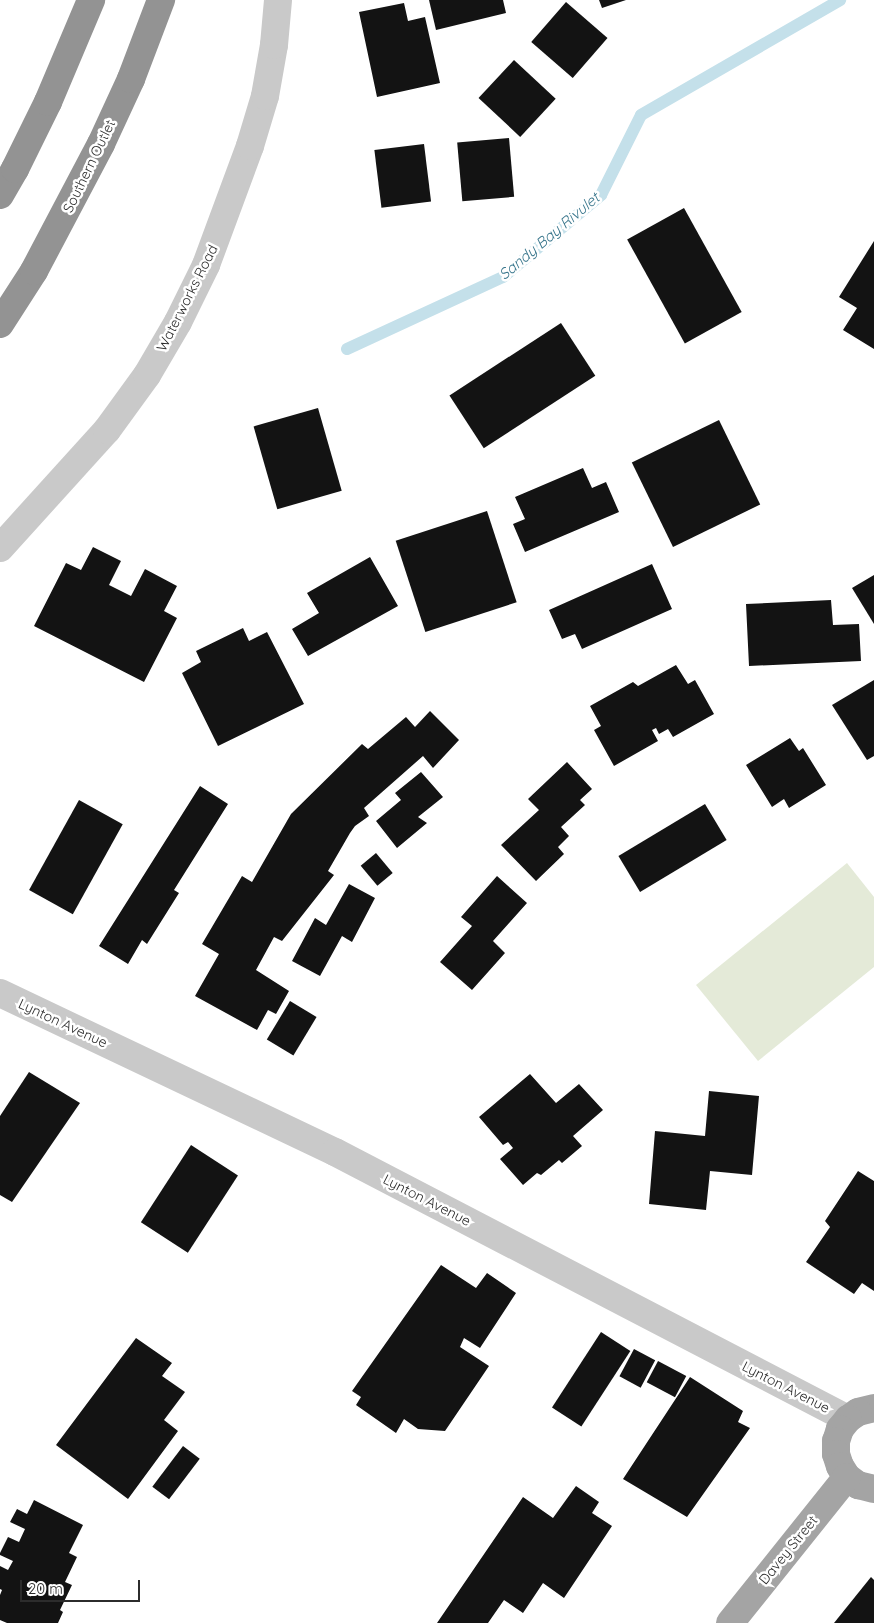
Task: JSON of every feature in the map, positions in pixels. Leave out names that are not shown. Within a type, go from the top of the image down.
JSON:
[{"type":"highway","points":[[0,195],[16,169],[48,102],[84,21],[91,0]]},
{"type":"highway","name":"Southern Outlet","points":[[0,324],[34,271],[93,160],[131,79],[161,0]]},
{"type":"main road","points":[[874,1408],[858,1412],[848,1419],[840,1429],[836,1441],[838,1460],[847,1477],[858,1485],[874,1489]]},
{"type":"main road","name":"Davey Street","points":[[730,1623],[847,1477]]},
{"type":"street","name":"Waterworks Road","points":[[0,548],[107,430],[146,375],[178,322],[206,265],[250,146],[265,96],[274,46],[278,0]]},
{"type":"street","name":"Lynton Avenue","points":[[0,993],[335,1152],[848,1419]]},
{"type":"green space","points":[[847,863],[874,897],[874,967],[758,1061],[696,985]]},
{"type":"building","points":[[429,0],[503,0],[506,13],[436,30]]},
{"type":"building","points":[[599,0],[626,0],[602,8]]},
{"type":"building","points":[[566,2],[608,38],[573,78],[531,42]]},
{"type":"building","points":[[404,3],[408,21],[425,17],[440,83],[377,97],[359,12]]},
{"type":"building","points":[[514,60],[556,99],[520,137],[479,98]]},
{"type":"building","points":[[509,138],[514,197],[462,201],[457,143]]},
{"type":"building","points":[[424,144],[431,202],[381,208],[374,150]]},
{"type":"building","points":[[684,208],[742,312],[685,344],[627,240]]},
{"type":"building","points":[[874,241],[874,349],[843,330],[857,308],[839,297]]},
{"type":"building","points":[[561,323],[595,376],[484,448],[449,395]]},
{"type":"building","points":[[318,408],[342,491],[277,509],[254,426]]},
{"type":"building","points":[[719,420],[760,504],[673,547],[632,463]]},
{"type":"building","points":[[583,468],[592,488],[606,482],[619,512],[525,552],[513,524],[525,519],[515,497]]},
{"type":"building","points":[[487,511],[517,602],[425,632],[396,541]]},
{"type":"building","points":[[93,547],[121,561],[109,585],[131,596],[145,569],[177,586],[164,611],[177,618],[144,682],[34,626],[66,563],[81,570]]},
{"type":"building","points":[[370,557],[398,606],[308,656],[292,629],[319,613],[307,593]]},
{"type":"building","points":[[652,564],[672,609],[582,649],[575,634],[562,639],[549,610]]},
{"type":"building","points":[[874,575],[874,624],[852,588]]},
{"type":"building","points":[[831,600],[833,625],[859,624],[861,661],[749,666],[746,604]]},
{"type":"building","points":[[243,628],[249,641],[267,632],[304,704],[218,746],[182,673],[201,662],[196,651]]},
{"type":"building","points":[[676,665],[688,684],[695,680],[714,714],[673,737],[668,729],[659,734],[656,728],[652,730],[658,741],[614,766],[594,730],[601,726],[590,706],[633,682],[638,686]]},
{"type":"building","points":[[874,680],[874,756],[867,760],[832,705]]},
{"type":"building","points":[[430,711],[459,740],[433,768],[423,756],[364,808],[369,816],[355,826],[350,833],[328,871],[334,875],[282,941],[274,937],[256,970],[289,991],[276,1014],[268,1010],[257,1030],[195,996],[219,954],[202,944],[242,876],[252,882],[291,814],[362,744],[368,749],[406,717],[415,727]]},
{"type":"building","points":[[790,738],[799,751],[803,748],[826,785],[789,808],[784,799],[772,807],[746,765]]},
{"type":"building","points":[[567,762],[592,789],[580,800],[585,805],[561,827],[569,836],[558,847],[564,854],[536,881],[501,845],[539,810],[528,799]]},
{"type":"building","points":[[421,772],[443,797],[418,817],[427,823],[397,848],[376,821],[401,800],[395,793]]},
{"type":"building","points":[[200,786],[228,804],[174,890],[179,893],[147,944],[142,940],[128,964],[99,946]]},
{"type":"building","points":[[79,800],[123,824],[73,914],[29,890]]},
{"type":"building","points":[[705,804],[727,840],[640,892],[618,856]]},
{"type":"building","points":[[376,853],[393,873],[377,886],[361,866]]},
{"type":"building","points":[[497,876],[527,903],[493,941],[505,953],[472,990],[440,962],[472,926],[461,917]]},
{"type":"building","points":[[349,884],[375,898],[352,942],[342,936],[320,976],[292,961],[315,918],[326,925]]},
{"type":"building","points":[[290,1001],[317,1017],[293,1056],[267,1040]]},
{"type":"building","points":[[29,1072],[80,1103],[12,1202],[0,1195],[0,1116]]},
{"type":"building","points":[[530,1074],[556,1103],[579,1084],[603,1110],[573,1136],[582,1146],[562,1163],[559,1160],[541,1175],[537,1173],[523,1185],[500,1159],[513,1148],[508,1142],[503,1145],[479,1117]]},
{"type":"building","points":[[709,1091],[759,1096],[752,1175],[710,1171],[706,1210],[649,1204],[655,1131],[705,1136]]},
{"type":"building","points":[[191,1145],[238,1175],[188,1253],[141,1222]]},
{"type":"building","points":[[858,1171],[874,1181],[874,1291],[862,1283],[854,1294],[806,1262],[830,1227],[825,1221]]},
{"type":"building","points":[[441,1265],[476,1288],[487,1273],[516,1293],[480,1348],[464,1338],[460,1347],[489,1366],[445,1431],[418,1429],[404,1419],[396,1433],[356,1405],[361,1397],[352,1391]]},
{"type":"building","points":[[601,1332],[630,1351],[581,1427],[552,1407]]},
{"type":"building","points":[[136,1338],[172,1363],[162,1376],[185,1392],[164,1420],[178,1431],[128,1499],[56,1445]]},
{"type":"building","points":[[634,1349],[655,1360],[641,1388],[619,1376]]},
{"type":"building","points":[[658,1361],[686,1376],[675,1397],[647,1382]]},
{"type":"building","points":[[690,1377],[743,1411],[738,1422],[750,1428],[687,1517],[623,1479]]},
{"type":"building","points":[[183,1446],[200,1459],[169,1499],[152,1487]]},
{"type":"building","points":[[576,1486],[599,1502],[592,1513],[612,1526],[564,1598],[543,1583],[523,1613],[504,1600],[488,1623],[437,1623],[523,1497],[553,1518]]},
{"type":"building","points":[[34,1500],[83,1525],[69,1553],[77,1557],[65,1582],[72,1585],[60,1610],[63,1612],[58,1623],[7,1623],[0,1620],[0,1595],[2,1590],[0,1589],[0,1566],[8,1570],[13,1561],[0,1555],[0,1553],[8,1537],[19,1542],[25,1529],[10,1522],[17,1509],[27,1514]]},
{"type":"building","points":[[871,1577],[874,1580],[874,1623],[834,1623]]},
{"type":"waterway","name":"Sandy Bay Rivulet","points":[[347,349],[503,277],[601,195],[641,115],[840,0]]}]
